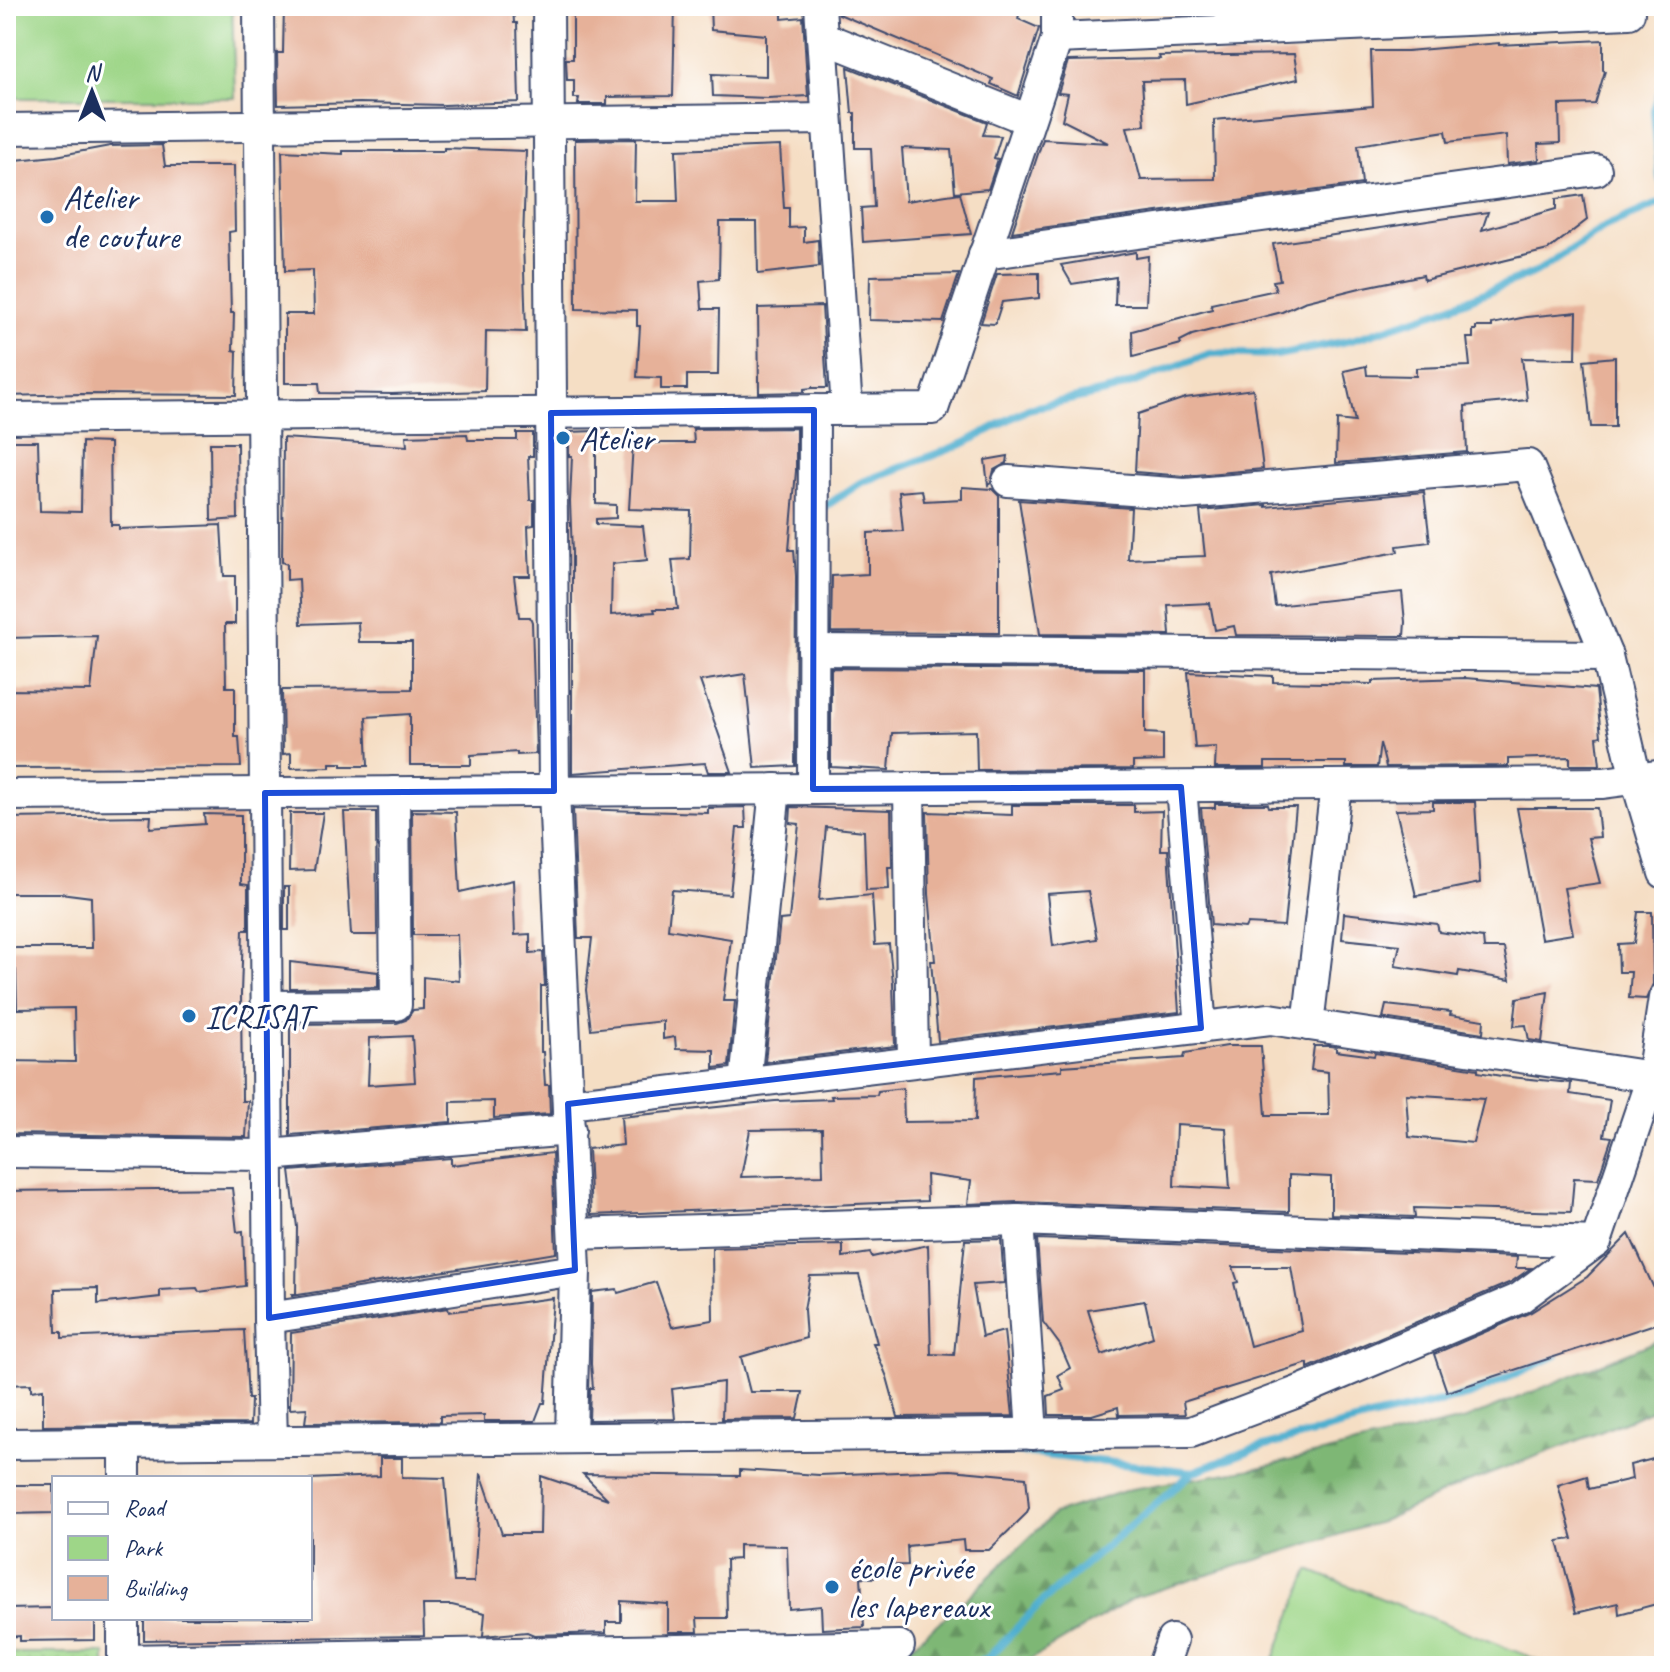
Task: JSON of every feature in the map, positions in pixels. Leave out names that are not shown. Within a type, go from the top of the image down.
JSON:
[{"type":"street","points":[[259,6],[272,1441]]},
{"type":"street","points":[[548,6],[554,791],[575,1270],[571,1438]]},
{"type":"street","points":[[820,6],[847,410]]},
{"type":"street","points":[[6,418],[933,409],[1057,38],[1057,6]]},
{"type":"street","points":[[1057,38],[1629,13]]},
{"type":"street","points":[[822,37],[1029,120]]},
{"type":"street","points":[[6,129],[827,119]]},
{"type":"street","points":[[984,254],[1596,170]]},
{"type":"street","points":[[813,789],[814,410]]},
{"type":"street","points":[[1008,481],[1185,494],[1528,465],[1607,656],[1650,777],[1664,873]]},
{"type":"street","points":[[813,650],[1607,656]]},
{"type":"street","points":[[6,795],[1603,783],[1650,777]]},
{"type":"street","points":[[1308,1025],[1336,785]]},
{"type":"street","points":[[1181,787],[1201,1028]]},
{"type":"street","points":[[909,788],[913,1062]]},
{"type":"street","points":[[745,1083],[775,789]]},
{"type":"street","points":[[267,1006],[396,1005],[394,792]]},
{"type":"street","points":[[6,1444],[1191,1432],[1300,1391],[1520,1298],[1596,1242],[1652,1077],[1664,998]]},
{"type":"street","points":[[6,1152],[268,1155],[569,1117],[745,1083],[1270,1019],[1652,1077]]},
{"type":"street","points":[[574,1234],[1018,1220],[1596,1242]]},
{"type":"street","points":[[1018,1220],[1032,1434]]},
{"type":"street","points":[[269,1318],[575,1270]]},
{"type":"street","points":[[125,1443],[125,1476]]},
{"type":"street","points":[[123,1620],[123,1663],[899,1646]]},
{"type":"highlighted area","points":[[814,410],[813,789],[1181,787],[1201,1028],[568,1104],[575,1270],[269,1318],[265,793],[554,791],[551,413]]},
{"type":"green space","points":[[6,6],[232,6],[235,98],[6,98]]},
{"type":"green space","points":[[1664,1338],[1664,1405],[1461,1485],[1380,1522],[1136,1597],[1019,1666],[888,1666],[965,1600],[1054,1514],[1131,1489],[1258,1468],[1466,1419]]},
{"type":"green space","points":[[1309,1570],[1553,1666],[1271,1666]]},
{"type":"green space","points":[[6,1653],[105,1653],[105,1666],[6,1666]]},
{"type":"building","points":[[284,6],[513,6],[514,23],[517,23],[519,102],[278,105],[277,53],[283,53]]},
{"type":"building","points":[[573,6],[675,6],[673,96],[607,97],[607,104],[578,104],[579,98],[574,98],[574,80],[567,80],[566,59],[573,59]]},
{"type":"building","points":[[710,6],[782,6],[782,19],[803,17],[808,96],[713,96],[712,74],[766,76],[766,35],[711,30]]},
{"type":"building","points":[[838,6],[1021,6],[1018,19],[1039,28],[1018,96],[991,84],[993,79],[839,14]]},
{"type":"building","points":[[1603,40],[1605,71],[1595,104],[1559,105],[1560,143],[1538,144],[1539,160],[1507,164],[1506,135],[1448,142],[1446,131],[1358,145],[1362,184],[1012,232],[1043,139],[1108,143],[1062,120],[1068,94],[1058,93],[1068,61],[1294,54],[1298,79],[1186,104],[1185,80],[1142,81],[1145,125],[1127,127],[1141,180],[1215,179],[1214,120],[1373,106],[1371,51]]},
{"type":"building","points":[[848,67],[987,122],[983,135],[1001,136],[994,158],[998,159],[988,189],[955,192],[951,150],[902,148],[906,201],[960,193],[971,234],[863,242],[861,208],[874,207],[871,148],[855,148],[855,113],[852,113]]},
{"type":"building","points":[[636,139],[635,201],[678,201],[676,150],[780,146],[784,208],[789,208],[789,228],[804,227],[804,242],[818,240],[819,267],[758,274],[757,222],[720,222],[719,279],[700,281],[702,309],[719,309],[718,375],[687,375],[687,389],[661,389],[661,378],[637,377],[640,326],[637,326],[637,310],[576,309],[575,140]]},
{"type":"building","points":[[162,145],[165,166],[234,166],[235,231],[229,232],[233,350],[237,351],[236,395],[6,396],[6,161],[110,146]]},
{"type":"building","points":[[444,148],[526,151],[523,241],[526,332],[486,331],[485,391],[320,393],[319,383],[285,383],[285,314],[314,314],[313,270],[285,271],[282,151],[343,154],[343,151],[444,151]]},
{"type":"building","points":[[1583,195],[1587,220],[1548,250],[1424,280],[1423,275],[1304,302],[1282,312],[1192,335],[1180,341],[1181,344],[1133,357],[1132,331],[1212,309],[1211,304],[1276,290],[1273,281],[1280,280],[1273,244],[1488,212],[1482,230],[1556,209],[1556,199]]},
{"type":"building","points":[[1136,252],[1136,258],[1148,256],[1146,305],[1115,305],[1116,277],[1072,284],[1061,265]]},
{"type":"building","points":[[1039,273],[1039,298],[1002,302],[995,324],[981,323],[997,274]]},
{"type":"building","points":[[959,274],[943,322],[869,320],[870,276]]},
{"type":"building","points":[[822,306],[827,388],[804,389],[804,392],[759,393],[758,308]]},
{"type":"building","points":[[1577,312],[1576,359],[1522,358],[1527,400],[1465,406],[1467,452],[1336,463],[1337,420],[1355,422],[1344,371],[1366,366],[1367,375],[1416,376],[1416,368],[1470,366],[1467,338],[1473,338],[1476,327],[1492,327],[1492,324],[1526,317]]},
{"type":"building","points":[[1615,357],[1615,427],[1591,427],[1584,360]]},
{"type":"building","points":[[1253,389],[1263,469],[1185,476],[1135,472],[1138,414],[1185,398]]},
{"type":"building","points":[[796,428],[796,471],[789,550],[794,550],[796,576],[795,766],[755,768],[745,674],[700,681],[732,772],[708,772],[705,763],[572,773],[572,456],[569,456],[569,432],[596,431],[596,504],[616,505],[616,518],[596,519],[596,524],[643,526],[647,560],[612,564],[611,615],[678,609],[672,560],[690,559],[691,511],[629,509],[633,443],[694,443],[693,429]]},
{"type":"building","points":[[517,433],[533,433],[533,456],[528,456],[530,500],[534,500],[534,525],[528,526],[530,576],[514,576],[519,617],[530,617],[532,622],[536,754],[471,755],[471,765],[410,765],[410,714],[366,717],[368,766],[330,763],[330,767],[291,768],[291,753],[283,754],[282,690],[412,689],[412,642],[359,642],[358,622],[301,624],[299,579],[287,580],[287,564],[282,562],[283,438],[407,446],[406,436],[467,434],[468,440],[517,440]]},
{"type":"building","points":[[6,441],[38,441],[40,511],[81,512],[82,442],[110,443],[111,525],[119,525],[119,529],[221,525],[224,576],[235,576],[235,624],[225,624],[226,687],[235,687],[235,737],[239,737],[241,767],[6,768],[6,690],[91,691],[97,636],[6,638]]},
{"type":"building","points":[[210,443],[237,443],[238,519],[211,521]]},
{"type":"building","points":[[1008,456],[1007,463],[994,470],[988,485],[985,460]]},
{"type":"building","points":[[962,487],[992,489],[999,496],[999,633],[831,632],[832,576],[868,574],[868,533],[903,531],[899,492],[922,490],[924,501],[962,499]]},
{"type":"building","points":[[1424,492],[1430,542],[1397,546],[1398,552],[1271,575],[1275,606],[1402,592],[1404,636],[1236,635],[1234,626],[1215,630],[1210,603],[1168,605],[1170,635],[1040,634],[1019,500],[1131,508],[1128,559],[1205,556],[1200,511]]},
{"type":"building","points":[[831,668],[1145,670],[1145,733],[1163,734],[1163,761],[1133,762],[1133,769],[977,770],[976,731],[892,733],[889,770],[831,767]]},
{"type":"building","points":[[1188,672],[1273,676],[1273,682],[1373,684],[1373,681],[1465,678],[1596,689],[1601,736],[1597,737],[1600,765],[1570,765],[1570,757],[1508,759],[1508,766],[1386,767],[1380,743],[1377,767],[1346,767],[1346,762],[1265,762],[1265,768],[1215,768],[1216,747],[1195,748]]},
{"type":"building","points":[[1433,802],[1475,802],[1480,883],[1416,896],[1396,810],[1433,809]]},
{"type":"building","points":[[1215,804],[1296,807],[1284,926],[1247,924],[1245,928],[1211,925],[1201,808],[1215,808]]},
{"type":"building","points":[[1012,805],[1134,805],[1134,812],[1162,811],[1161,850],[1168,850],[1179,1012],[938,1041],[931,961],[935,961],[927,812],[1012,815]],"holes":[[[1088,891],[1097,939],[1053,946],[1047,894]]]},
{"type":"building","points":[[745,807],[746,828],[737,828],[730,894],[672,890],[668,929],[731,939],[723,1001],[735,1001],[729,1066],[714,1068],[714,1050],[676,1049],[675,1037],[663,1039],[663,1021],[591,1029],[586,990],[592,938],[578,938],[573,809],[708,813],[708,808]]},
{"type":"building","points":[[791,807],[891,810],[892,867],[888,867],[889,889],[866,890],[864,831],[826,827],[819,900],[872,895],[875,945],[889,944],[895,1046],[765,1062],[780,920],[789,919],[799,824],[790,823]]},
{"type":"building","points":[[1517,808],[1597,808],[1600,837],[1588,838],[1600,883],[1564,888],[1573,934],[1541,939]]},
{"type":"building","points":[[412,811],[456,812],[460,892],[513,880],[515,935],[530,934],[530,953],[543,952],[545,986],[541,986],[541,1052],[545,1085],[549,1085],[550,1114],[494,1118],[494,1101],[451,1102],[451,1122],[290,1135],[290,1024],[397,1023],[406,1020],[413,1010],[423,1009],[423,977],[459,981],[457,935],[413,935]],"holes":[[[412,1036],[415,1082],[368,1085],[370,1038]]]},
{"type":"building","points":[[344,812],[376,812],[377,935],[351,935]]},
{"type":"building","points":[[290,813],[323,813],[314,870],[289,871]]},
{"type":"building","points":[[204,814],[241,815],[241,884],[248,885],[248,930],[243,930],[241,994],[242,1101],[248,1101],[246,1137],[6,1134],[6,1061],[75,1062],[74,1008],[17,1009],[16,970],[11,970],[13,948],[92,948],[91,897],[60,893],[6,893],[6,818],[151,816],[150,828],[205,824]]},
{"type":"building","points":[[284,887],[289,887],[289,930],[284,930]]},
{"type":"building","points":[[1638,912],[1652,912],[1653,984],[1646,999],[1629,998],[1631,972],[1619,972],[1618,944],[1634,943]]},
{"type":"building","points":[[1344,913],[1437,924],[1439,932],[1483,938],[1484,948],[1504,948],[1510,980],[1459,971],[1458,976],[1395,966],[1400,945],[1342,939]]},
{"type":"building","points":[[290,962],[378,972],[378,987],[290,988]]},
{"type":"building","points":[[1548,992],[1542,1042],[1529,1040],[1526,1025],[1514,1026],[1517,998]]},
{"type":"building","points":[[1386,1005],[1451,1012],[1450,1015],[1484,1020],[1483,1033],[1383,1018]]},
{"type":"building","points":[[1227,1046],[1261,1046],[1266,1115],[1329,1115],[1328,1072],[1311,1070],[1314,1046],[1330,1046],[1336,1047],[1336,1051],[1374,1056],[1375,1053],[1478,1069],[1478,1072],[1501,1076],[1571,1083],[1570,1094],[1610,1100],[1604,1136],[1612,1137],[1598,1179],[1574,1178],[1571,1212],[1414,1208],[1415,1217],[1331,1214],[1331,1177],[1289,1175],[1289,1212],[1019,1202],[968,1204],[971,1181],[926,1175],[927,1201],[591,1215],[588,1149],[623,1145],[621,1117],[775,1101],[832,1099],[831,1096],[877,1095],[878,1091],[903,1088],[904,1122],[975,1121],[976,1077],[1062,1070],[1062,1066],[1184,1058],[1185,1053]],"holes":[[[1406,1094],[1484,1099],[1473,1143],[1409,1137]],[[1176,1125],[1226,1128],[1230,1189],[1174,1186]],[[822,1129],[823,1175],[741,1177],[750,1130]]]},
{"type":"building","points":[[552,1153],[556,1253],[292,1296],[296,1294],[297,1227],[290,1171],[451,1158],[451,1165]]},
{"type":"building","points":[[232,1188],[237,1232],[243,1231],[245,1286],[199,1292],[197,1288],[160,1290],[160,1297],[98,1304],[98,1288],[55,1289],[56,1332],[62,1332],[62,1338],[244,1330],[248,1399],[251,1399],[250,1424],[43,1426],[43,1389],[31,1391],[31,1384],[6,1385],[6,1191]]},
{"type":"building","points":[[1629,1234],[1664,1310],[1664,1321],[1447,1392],[1434,1354],[1531,1312],[1587,1277]]},
{"type":"building","points":[[1001,1239],[1004,1283],[973,1285],[982,1337],[1004,1331],[1013,1416],[898,1417],[873,1343],[877,1343],[859,1275],[810,1276],[804,1310],[806,1338],[741,1357],[750,1392],[803,1392],[797,1418],[722,1419],[723,1382],[672,1389],[675,1419],[589,1420],[590,1388],[593,1388],[592,1292],[617,1289],[618,1293],[656,1282],[672,1327],[713,1320],[712,1248],[843,1245],[843,1257],[870,1253],[872,1257],[928,1245],[931,1354],[954,1355],[965,1240]]},
{"type":"building","points":[[1037,1239],[1517,1257],[1516,1268],[1531,1268],[1511,1282],[1308,1368],[1308,1363],[1183,1402],[1185,1414],[1119,1415],[1118,1407],[1092,1415],[1049,1415],[1048,1396],[1064,1390],[1058,1375],[1070,1368],[1060,1345],[1043,1322]],"holes":[[[1233,1267],[1291,1267],[1302,1331],[1250,1346]],[[1145,1301],[1153,1337],[1102,1355],[1088,1310]]]},
{"type":"building","points":[[553,1298],[545,1403],[542,1403],[535,1421],[484,1421],[484,1415],[440,1416],[440,1422],[305,1423],[307,1408],[290,1409],[291,1333],[448,1308],[449,1312]]},
{"type":"building","points":[[380,1458],[402,1458],[402,1477],[445,1478],[454,1582],[474,1582],[481,1473],[502,1534],[540,1534],[541,1476],[608,1499],[583,1474],[740,1476],[740,1470],[819,1475],[951,1470],[1026,1477],[1029,1508],[989,1550],[964,1550],[963,1540],[907,1546],[908,1565],[875,1566],[874,1578],[861,1577],[864,1627],[822,1629],[821,1606],[789,1609],[787,1546],[739,1545],[739,1559],[726,1560],[727,1618],[697,1618],[698,1632],[668,1632],[668,1604],[621,1601],[621,1622],[606,1622],[606,1633],[534,1635],[527,1632],[483,1636],[485,1613],[452,1605],[423,1605],[424,1636],[144,1640],[144,1620],[312,1620],[312,1479],[380,1476]]},
{"type":"building","points":[[1657,1458],[1664,1483],[1664,1602],[1619,1614],[1618,1603],[1576,1613],[1558,1541],[1573,1539],[1558,1485],[1587,1476],[1589,1489],[1632,1479],[1630,1465]]},
{"type":"building","points":[[9,1485],[52,1485],[52,1513],[9,1514]]},
{"type":"building","points":[[52,1608],[52,1620],[95,1620],[95,1640],[20,1641],[20,1636],[6,1637],[6,1609]]},
{"type":"waterway","points":[[1664,80],[1654,110],[1660,178],[1664,190]]},
{"type":"waterway","points":[[820,510],[860,483],[965,443],[1028,409],[1113,390],[1212,353],[1277,355],[1352,340],[1440,311],[1538,271],[1605,227],[1664,201]]},
{"type":"waterway","points":[[1664,555],[1664,597]]},
{"type":"waterway","points":[[971,1666],[988,1658],[1043,1601],[1193,1472],[1251,1450],[1470,1395],[1556,1355]]},
{"type":"waterway","points":[[983,1448],[1193,1472]]},
{"type":"place","name":"Atelier de couture","points":[[47,217]]},
{"type":"place","name":"Atelier","points":[[563,438]]},
{"type":"place","name":"ICRISAT","points":[[189,1016]]},
{"type":"place","name":"école privée les lapereaux","points":[[832,1587]]}]
